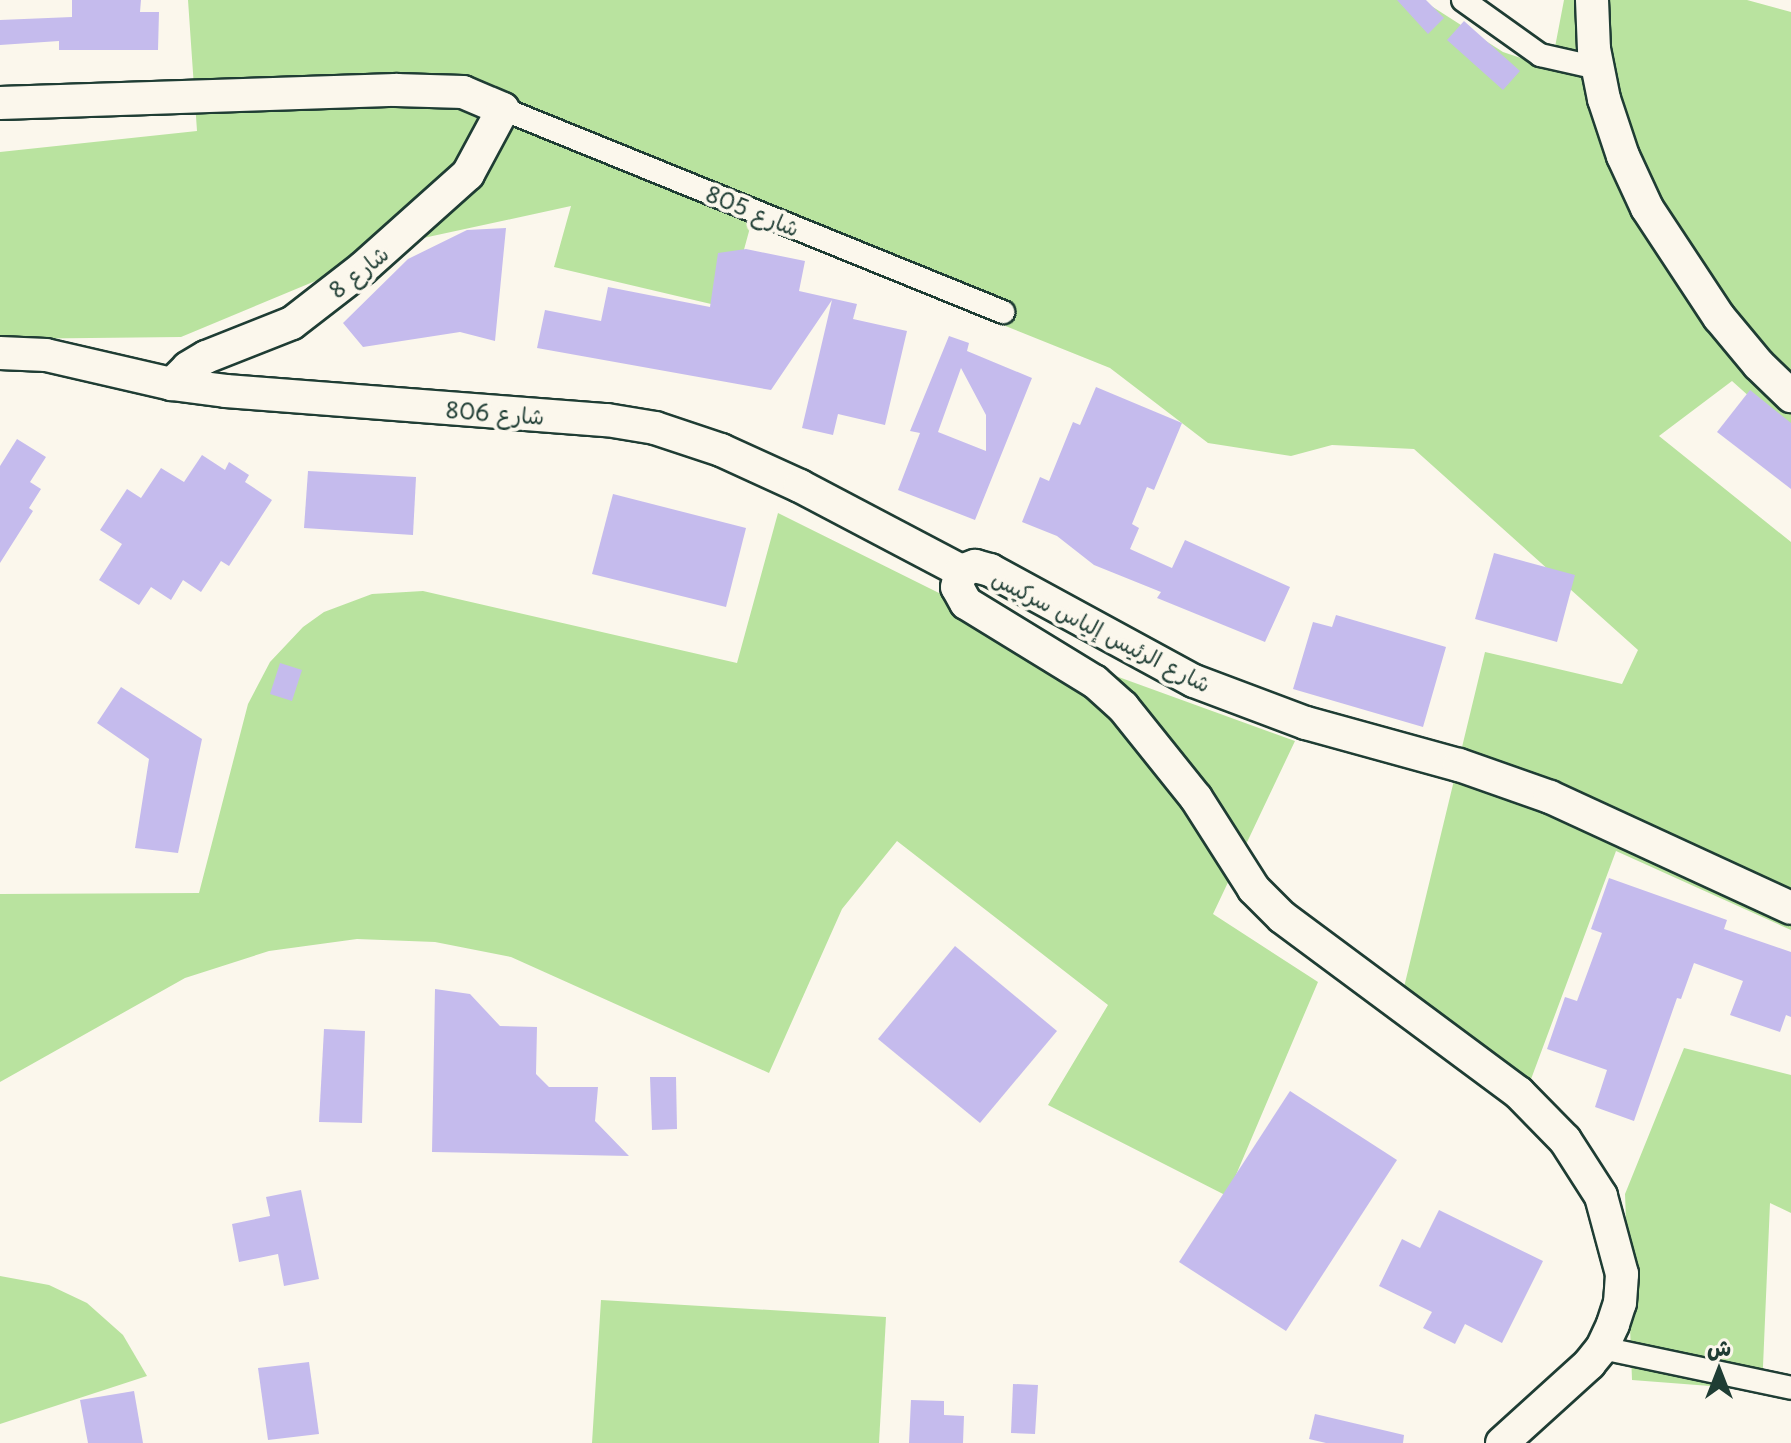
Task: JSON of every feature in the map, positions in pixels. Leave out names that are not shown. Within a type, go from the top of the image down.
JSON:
[{"type":"main road","points":[[1592,0],[1597,68],[1623,156],[1647,208],[1719,317],[1759,365],[1791,396]]},
{"type":"main road","points":[[0,103],[396,90],[463,92],[503,109]]},
{"type":"main road","name":"شارع 8","points":[[172,384],[188,368],[206,357],[292,323],[363,268],[468,174],[503,109]]},
{"type":"main road","name":"شارع 806","points":[[0,353],[46,355],[172,384],[341,403],[500,411],[655,428],[721,450],[800,486],[961,571]]},
{"type":"main road","name":"شارع الرئيس إلياس سركيس","points":[[1502,1443],[1602,1348],[1620,1303],[1622,1274],[1601,1196],[1565,1140],[1519,1093],[1282,917],[1254,889],[1196,798],[1123,707],[1095,682],[966,603],[957,587],[961,571],[975,566],[1016,583],[1194,681],[1306,723],[1459,765],[1550,797],[1791,908]]},
{"type":"street","points":[[1463,0],[1540,55],[1597,68]]},
{"type":"street","name":"شارع 805","points":[[503,109],[1003,312]]},
{"type":"street","points":[[1602,1348],[1791,1388]]},
{"type":"green space","points":[[188,0],[1422,0],[1503,52],[1551,68],[1564,0],[1747,0],[1791,12],[1791,434],[1732,381],[1659,436],[1791,542],[1791,930],[1616,851],[1524,1098],[1398,1012],[1485,652],[1622,684],[1638,650],[1414,449],[1332,445],[1291,456],[1208,443],[1110,368],[751,224],[728,308],[554,267],[571,206],[414,240],[181,337],[0,339],[0,152],[197,131]]},
{"type":"green space","points":[[778,513],[1080,663],[1295,741],[1213,914],[1318,982],[1227,1196],[1048,1105],[1108,1005],[897,841],[842,909],[769,1073],[511,957],[435,942],[357,939],[269,951],[185,978],[0,1082],[0,894],[199,893],[248,704],[270,662],[303,627],[324,612],[372,594],[423,591],[737,663]]},
{"type":"green space","points":[[1684,1048],[1791,1075],[1791,1213],[1770,1203],[1762,1390],[1632,1380],[1625,1194]]},
{"type":"green space","points":[[0,1276],[49,1285],[87,1303],[123,1335],[147,1376],[0,1424]]},
{"type":"green space","points":[[601,1300],[886,1317],[879,1443],[592,1443]]},
{"type":"building","points":[[72,0],[141,0],[140,12],[159,12],[158,50],[59,50],[59,41],[0,45],[0,20],[72,17]]},
{"type":"building","points":[[1397,0],[1426,0],[1444,18],[1428,34]]},
{"type":"building","points":[[1464,21],[1520,71],[1503,90],[1447,40]]},
{"type":"building","points":[[506,228],[495,341],[460,332],[363,347],[343,323],[408,259],[467,230]]},
{"type":"building","points":[[746,249],[805,261],[799,291],[857,304],[853,319],[907,331],[885,425],[838,414],[833,435],[802,428],[832,300],[771,390],[537,348],[545,310],[601,321],[608,287],[710,307],[718,253]]},
{"type":"building","points":[[949,336],[969,343],[967,351],[1032,378],[975,520],[898,490],[920,433],[910,431]],"holes":[[[961,368],[986,415],[986,451],[938,432]]]},
{"type":"building","points":[[1096,387],[1182,423],[1154,490],[1147,487],[1132,524],[1139,528],[1130,549],[1172,568],[1185,540],[1290,587],[1265,642],[1157,598],[1161,592],[1094,565],[1057,536],[1022,522],[1040,477],[1049,481],[1073,422],[1080,425]]},
{"type":"building","points":[[1750,390],[1791,423],[1791,489],[1717,432]]},
{"type":"building","points":[[17,439],[46,457],[30,482],[41,489],[29,508],[33,511],[0,563],[0,466]]},
{"type":"building","points":[[202,455],[225,470],[229,462],[249,475],[245,482],[272,500],[229,566],[221,561],[201,592],[183,580],[171,600],[151,587],[139,605],[99,580],[122,544],[100,530],[127,489],[141,498],[161,468],[184,482]]},
{"type":"building","points":[[308,471],[416,477],[413,535],[304,528]]},
{"type":"building","points":[[613,494],[746,528],[726,607],[592,574]]},
{"type":"building","points":[[1494,553],[1575,575],[1557,642],[1475,619]]},
{"type":"building","points":[[1336,615],[1446,647],[1423,727],[1293,689],[1313,622],[1332,627]]},
{"type":"building","points":[[280,663],[302,670],[292,701],[270,694]]},
{"type":"building","points":[[121,687],[202,739],[178,853],[135,848],[149,759],[97,723]]},
{"type":"building","points":[[1609,878],[1727,920],[1724,929],[1791,952],[1791,1017],[1786,1015],[1780,1032],[1730,1015],[1743,981],[1694,963],[1681,999],[1677,998],[1634,1121],[1595,1107],[1607,1070],[1547,1049],[1565,997],[1577,1001],[1602,933],[1591,929]]},
{"type":"building","points":[[955,946],[1057,1031],[980,1123],[878,1039]]},
{"type":"building","points":[[435,989],[470,994],[500,1026],[537,1027],[536,1074],[549,1087],[598,1087],[595,1121],[629,1156],[432,1152]]},
{"type":"building","points":[[324,1029],[365,1031],[362,1123],[319,1122]]},
{"type":"building","points":[[650,1077],[676,1077],[677,1129],[652,1130]]},
{"type":"building","points":[[1290,1091],[1397,1160],[1286,1331],[1179,1262]]},
{"type":"building","points":[[301,1190],[319,1279],[284,1286],[278,1254],[239,1262],[232,1224],[270,1216],[266,1197]]},
{"type":"building","points":[[1439,1210],[1543,1261],[1502,1343],[1465,1324],[1455,1344],[1423,1328],[1432,1312],[1379,1286],[1402,1239],[1420,1248]]},
{"type":"building","points":[[309,1362],[319,1434],[268,1440],[258,1368]]},
{"type":"building","points":[[1013,1384],[1038,1385],[1035,1434],[1011,1433]]},
{"type":"building","points":[[134,1391],[143,1443],[88,1443],[80,1400]]},
{"type":"building","points":[[911,1400],[944,1401],[944,1415],[964,1416],[963,1443],[909,1443]]},
{"type":"building","points":[[1315,1414],[1404,1435],[1403,1443],[1326,1443],[1309,1439]]}]
